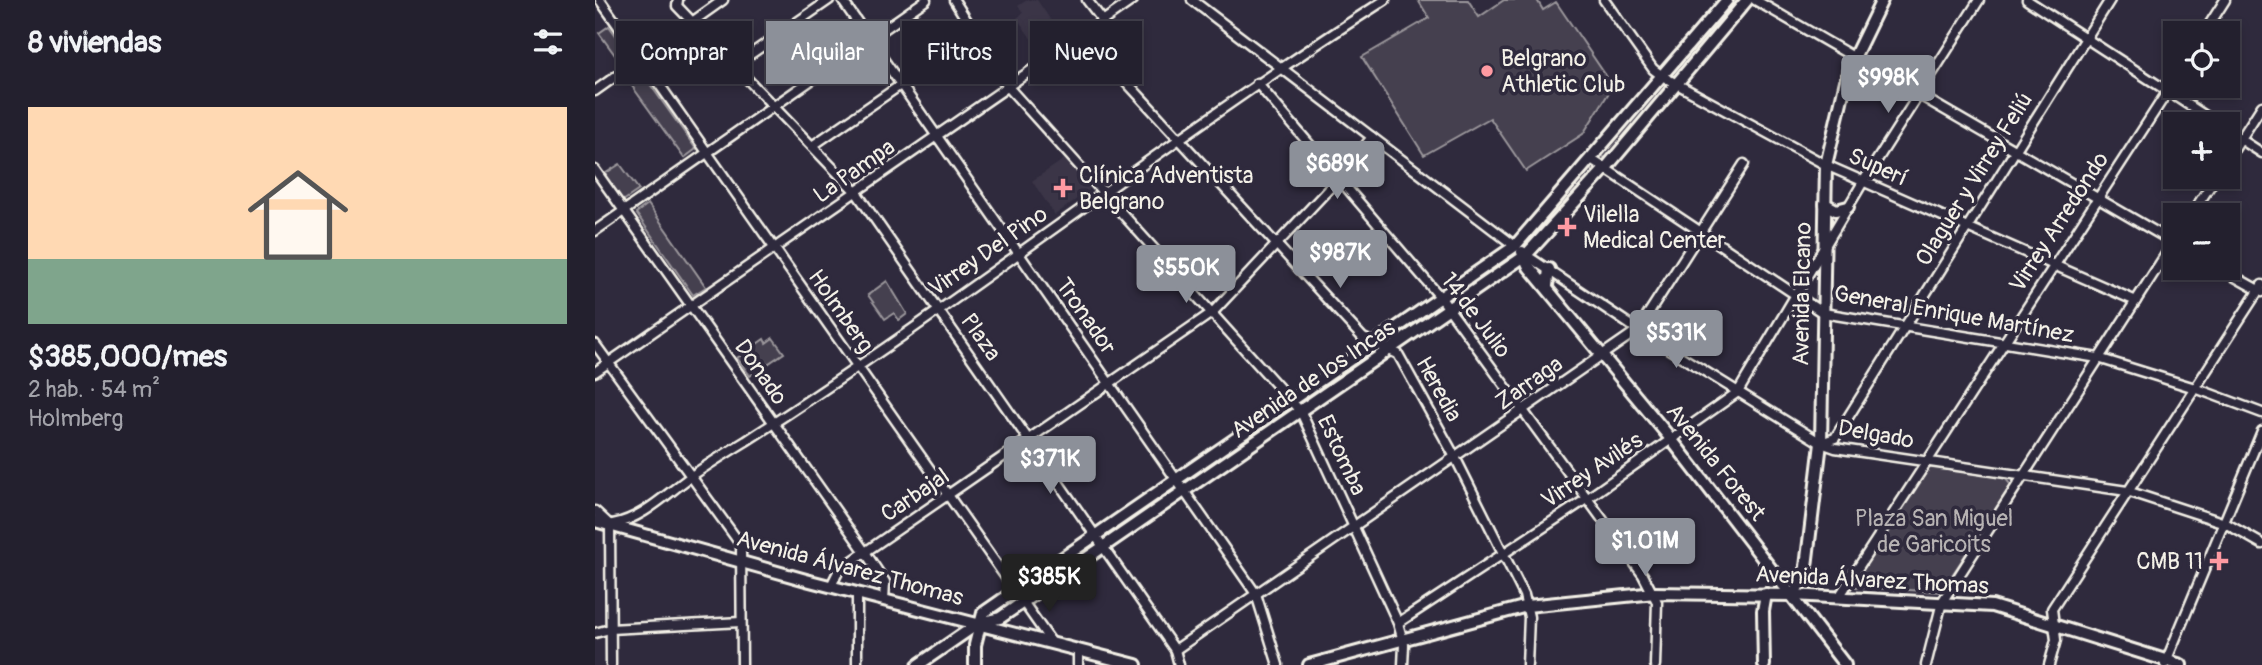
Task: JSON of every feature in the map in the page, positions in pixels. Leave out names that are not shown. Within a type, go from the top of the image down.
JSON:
[{"type":"main road","name":"Avenida de los Incas","points":[[979,624],[983,613],[1014,590],[1515,246],[1727,0]]},
{"type":"main road","name":"Avenida de los Incas","points":[[918,665],[979,624],[1000,618],[1392,351],[1526,255],[1605,169],[1747,0]]},
{"type":"main road","name":"Avenida Elcano","points":[[1793,595],[1805,575],[1821,443],[1826,165],[1853,58],[1882,0]]},
{"type":"main road","points":[[1825,204],[1836,210],[1848,207]]},
{"type":"main road","name":"Avenida Forest","points":[[1515,246],[1526,255],[1529,267],[1671,439],[1845,665]]},
{"type":"main road","points":[[1547,286],[1549,270]]},
{"type":"main road","name":"Avenida Álvarez Thomas","points":[[595,521],[857,593],[1136,665]]},
{"type":"main road","name":"Avenida Álvarez Thomas","points":[[1309,665],[1527,606],[1655,593],[1793,595],[1999,607],[2181,665]]},
{"type":"main road","points":[[1764,665],[1763,611],[1766,594]]},
{"type":"main road","points":[[975,665],[979,624]]},
{"type":"street","name":"Holmberg","points":[[600,0],[616,22]]},
{"type":"street","name":"Plaza","points":[[678,0],[677,6],[693,21]]},
{"type":"street","points":[[693,21],[722,0]]},
{"type":"street","points":[[752,53],[829,0]]},
{"type":"street","name":"Tronador","points":[[842,0],[857,21]]},
{"type":"street","points":[[888,25],[926,0]]},
{"type":"street","name":"Estomba","points":[[954,0],[1009,88],[1301,412],[1398,623],[1403,640],[1403,665]]},
{"type":"street","points":[[1087,0],[1103,21]]},
{"type":"street","name":"La Pampa","points":[[1103,21],[1133,0]]},
{"type":"street","name":"Avenida Forest","points":[[1192,0],[1515,246]]},
{"type":"street","name":"Virrey Del Pino","points":[[610,525],[632,521],[691,476],[856,367],[1280,67],[1385,0]]},
{"type":"street","name":"Superí","points":[[1604,0],[1662,76],[1675,84],[1826,165],[2136,301]]},
{"type":"street","points":[[1755,0],[2163,235]]},
{"type":"street","name":"Virrey Avilés","points":[[1398,623],[1588,498],[1738,392],[1863,182],[1979,0]]},
{"type":"street","points":[[2027,0],[2163,89]]},
{"type":"street","name":"Olaguer y Virrey Feliú","points":[[1821,443],[1835,438],[2111,0]]},
{"type":"street","points":[[2212,21],[2225,0]]},
{"type":"street","name":"Tronador","points":[[888,64],[1257,594],[1278,665]]},
{"type":"street","name":"La Pampa","points":[[595,372],[1030,73]]},
{"type":"street","points":[[595,91],[616,75]]},
{"type":"street","name":"Plaza","points":[[752,83],[856,192],[1175,650],[1179,665]]},
{"type":"street","name":"14 de Julio","points":[[1257,83],[1441,298],[1655,593]]},
{"type":"street","name":"Holmberg","points":[[659,84],[1052,643]]},
{"type":"street","points":[[595,231],[804,84]]},
{"type":"street","points":[[812,146],[902,84]]},
{"type":"street","name":"Heredia","points":[[1127,84],[1278,243],[1363,338],[1398,354],[1455,457],[1527,606],[1527,665]]},
{"type":"street","name":"Virrey Arredondo","points":[[1839,597],[1925,462],[2006,343],[2096,198],[2164,98]]},
{"type":"street","points":[[2177,98],[2199,112]]},
{"type":"street","points":[[2262,106],[2241,139],[2262,153]]},
{"type":"street","name":"Carbajal","points":[[831,586],[839,570],[1030,441],[1213,312],[1338,179],[1372,137]]},
{"type":"street","name":"General Enrique Martínez","points":[[1591,159],[1823,313],[2098,358],[2195,388],[2262,413]]},
{"type":"street","name":"Zarraga","points":[[1175,650],[1638,330],[1744,164]]},
{"type":"street","name":"Donado","points":[[595,170],[865,552],[885,582],[884,600]]},
{"type":"street","name":"Delgado","points":[[1526,255],[1638,330],[1821,443],[1835,449],[2127,491],[2225,523],[2262,544]]},
{"type":"street","points":[[1926,665],[1943,602],[2163,260]]},
{"type":"street","points":[[2049,665],[2056,640],[2052,609],[2261,289],[2240,278]]},
{"type":"street","points":[[595,344],[737,539],[742,551],[742,665]]},
{"type":"street","points":[[2166,662],[2262,431]]},
{"type":"street","points":[[595,511],[610,525],[611,665]]},
{"type":"street","points":[[857,593],[857,665]]},
{"type":"street","points":[[1655,593],[1655,665]]},
{"type":"street","points":[[595,633],[610,629],[741,622]]},
{"type":"street","points":[[1078,650],[1078,665]]},
{"type":"shaded area","points":[[1027,0],[1037,0],[1051,21],[1030,21],[1030,37],[1017,18],[1023,13],[1018,6]]},
{"type":"shaded area","name":"Clínica Adventista Belgrano","points":[[1066,158],[1089,186],[1089,190],[1055,215],[1032,181]]},
{"type":"green space","name":"Belgrano Athletic Club","points":[[1418,0],[1468,0],[1479,17],[1504,0],[1537,0],[1543,10],[1556,2],[1613,86],[1583,134],[1526,171],[1490,118],[1424,155],[1362,57],[1429,18]]},
{"type":"green space","points":[[1733,0],[1739,3],[1676,77],[1673,76],[1671,71]]},
{"type":"green space","points":[[609,26],[616,36],[616,56],[599,33]]},
{"type":"green space","points":[[631,84],[650,84],[696,149],[684,158]]},
{"type":"green space","points":[[1661,84],[1667,88],[1607,159],[1602,156]]},
{"type":"green space","points":[[620,164],[639,190],[623,201],[603,175]]},
{"type":"green space","points":[[1590,168],[1596,174],[1528,242],[1527,238]]},
{"type":"green space","points":[[648,204],[706,287],[693,295],[636,213]]},
{"type":"green space","points":[[887,281],[907,314],[899,320],[894,313],[885,319],[868,295]]},
{"type":"green space","points":[[773,338],[784,353],[750,376],[737,358],[764,339],[766,343]]},
{"type":"green space","name":"Plaza San Miguel de Garicoits","points":[[1940,467],[2005,478],[2011,485],[1941,592],[1856,587],[1854,577],[1927,468]]},
{"type":"place","name":"Belgrano Athletic Club","points":[[1487,71]]},
{"type":"place","name":"Clínica Adventista Belgrano","points":[[1063,188]]},
{"type":"place","name":"Vilella Medical Center","points":[[1567,227]]},
{"type":"place","name":"CMB 11","points":[[2219,561]]}]
